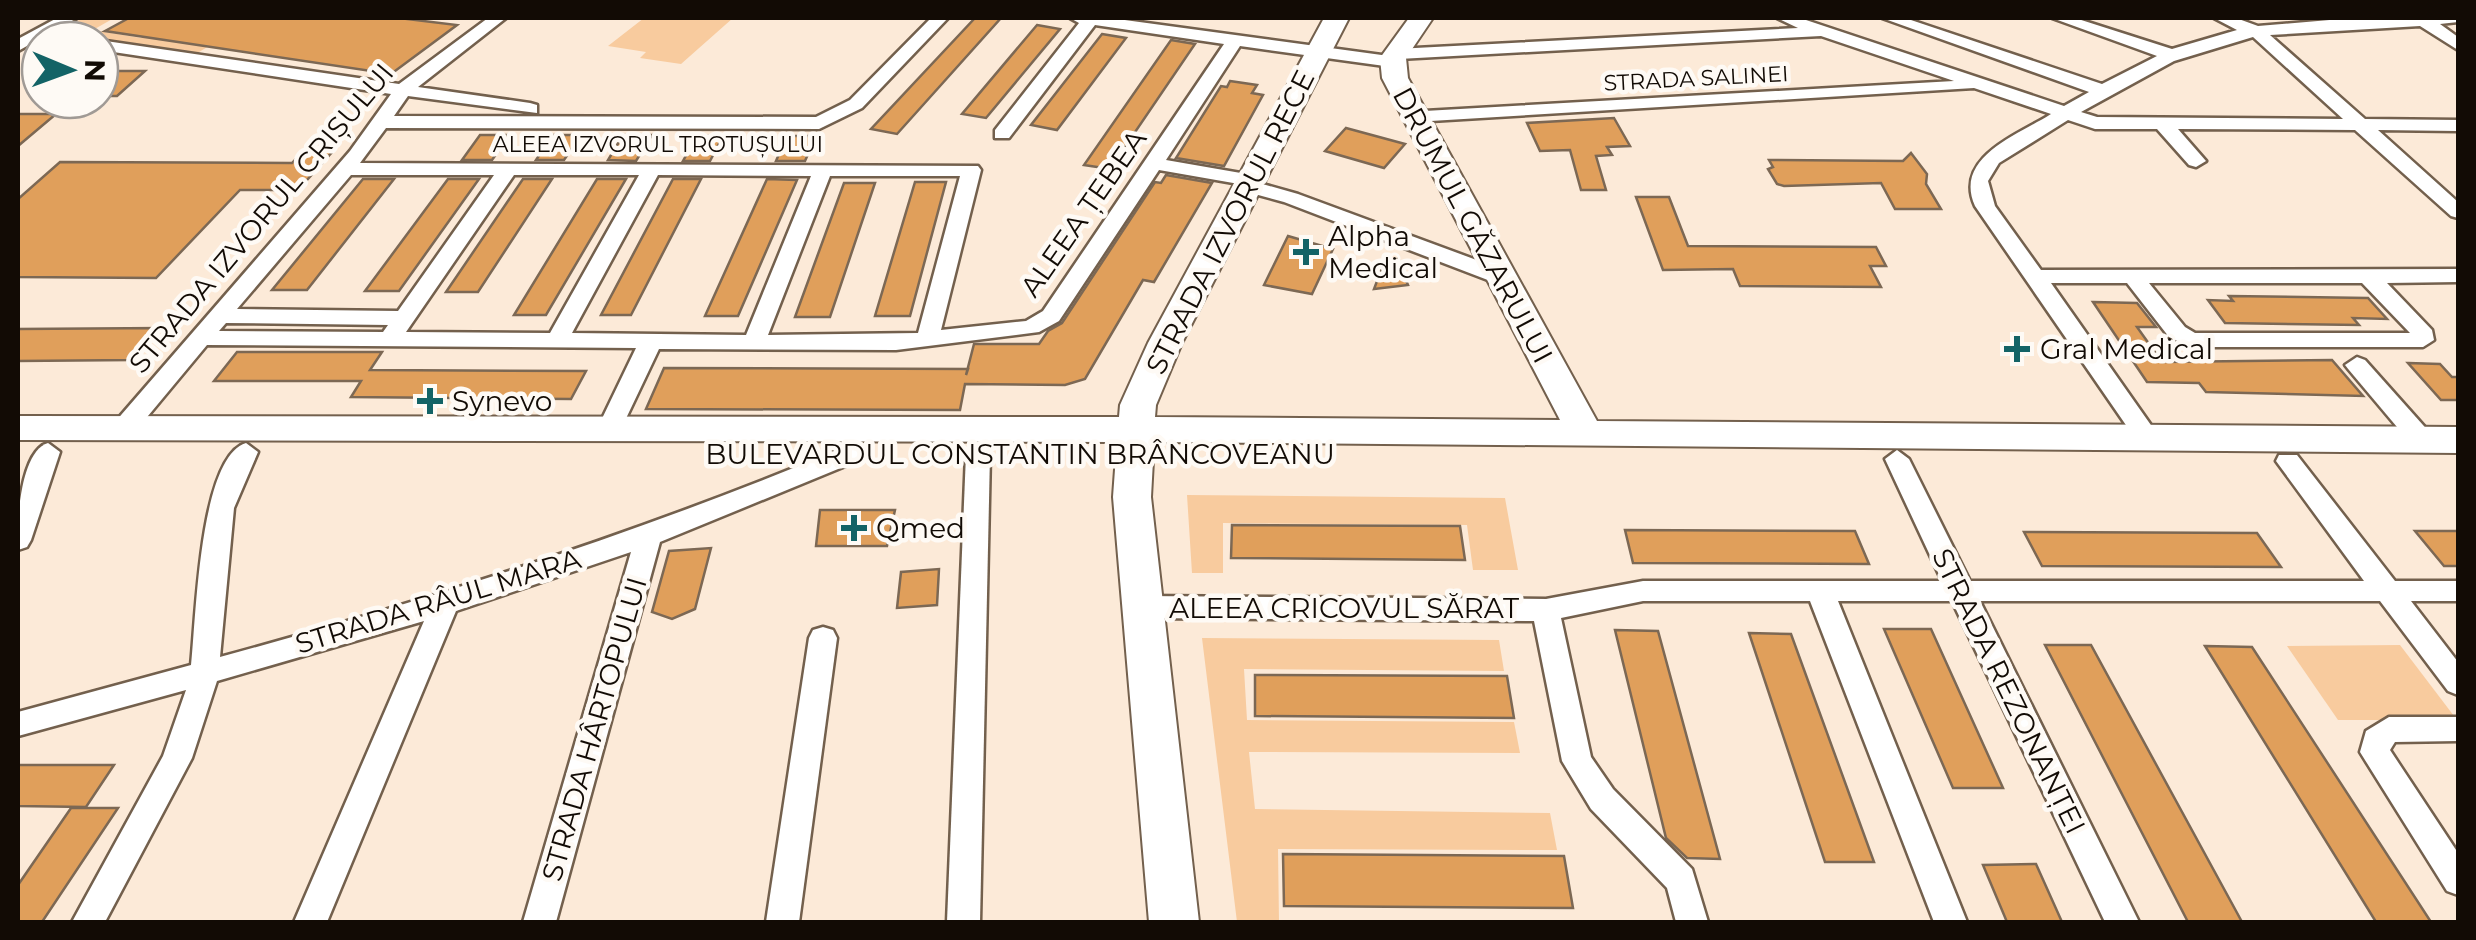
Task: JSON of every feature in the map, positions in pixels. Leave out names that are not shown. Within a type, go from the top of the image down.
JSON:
[{"type":"main road","name":"STRADA IZVORUL RECE","points":[[1174,922],[1142,607],[1134,442],[1148,378],[1336,18]]},
{"type":"main road","name":"DRUMUL GĂZARULUI","points":[[1421,18],[1394,58],[1394,78],[1585,433]]},
{"type":"main road","name":"BULEVARDUL CONSTANTIN BRÂNCOVEANU","points":[[18,428],[608,429],[1897,459],[2148,438],[2458,440]]},
{"type":"main road","name":"BULEVARDUL CONSTANTIN BRÂNCOVEANU","points":[[32,452],[978,454],[1134,442],[1585,433],[2288,461],[2458,463]]},
{"type":"street","name":"STRADA IZVORUL CRIȘULUI","points":[[124,428],[345,169],[402,90],[498,18]]},
{"type":"street","points":[[380,122],[832,120],[856,104],[940,18]]},
{"type":"street","points":[[1002,134],[1084,18],[1318,52],[1394,58],[1802,35],[1821,30]]},
{"type":"street","points":[[1785,18],[2095,123],[2458,125]]},
{"type":"street","points":[[1890,18],[2107,92]]},
{"type":"street","points":[[2060,18],[2175,56]]},
{"type":"street","points":[[2222,18],[2256,31],[2458,212]]},
{"type":"street","points":[[2148,438],[1985,206],[1977,182],[1992,159],[2175,56],[2256,31],[2452,18]]},
{"type":"street","points":[[2423,19],[2458,45]]},
{"type":"street","name":"ALEEA ȚEBEA","points":[[202,338],[927,341],[1043,322],[1150,164],[1176,135],[1235,40]]},
{"type":"street","points":[[120,48],[619,122]]},
{"type":"street","name":"STRADA SALINEI","points":[[1414,116],[1981,85]]},
{"type":"street","points":[[2163,124],[2196,161]]},
{"type":"street","points":[[1150,164],[1249,183],[1502,277]]},
{"type":"street","name":"ALEEA IZVORUL TROTUȘULUI","points":[[345,169],[972,170],[927,341]]},
{"type":"street","points":[[390,339],[508,169]]},
{"type":"street","points":[[557,341],[652,169]]},
{"type":"street","points":[[754,342],[823,169]]},
{"type":"street","points":[[2133,277],[2176,332],[2190,340],[2423,340],[2420,330],[2368,276]]},
{"type":"street","points":[[2034,277],[2458,276]]},
{"type":"street","points":[[220,316],[405,318]]},
{"type":"street","points":[[608,429],[650,342]]},
{"type":"street","points":[[2357,365],[2422,440]]},
{"type":"street","points":[[18,540],[32,452]]},
{"type":"street","points":[[88,922],[190,728],[203,673],[224,490],[246,452]]},
{"type":"street","name":"STRADA RÂUL MARA","points":[[18,724],[445,603],[648,534],[851,454]]},
{"type":"street","points":[[962,922],[978,454]]},
{"type":"street","name":"STRADA REZONANȚEI","points":[[1897,459],[2122,922]]},
{"type":"street","points":[[2288,461],[2458,683]]},
{"type":"street","name":"STRADA HÂRTOPULUI","points":[[540,922],[648,534]]},
{"type":"street","name":"ALEEA CRICOVUL SĂRAT","points":[[1142,607],[1546,610],[1643,591],[2458,590]]},
{"type":"street","points":[[1820,591],[1950,922]]},
{"type":"street","points":[[311,922],[445,603]]},
{"type":"street","name":"ALEEA CRICOVUL SĂRAT","points":[[1546,610],[1577,761],[1602,799],[1681,880],[1692,922]]},
{"type":"street","points":[[782,922],[822,638]]},
{"type":"street","points":[[2458,729],[2389,730],[2376,740],[2376,752],[2458,880]]},
{"type":"shaded area","points":[[82,18],[114,18],[110,20],[79,20]]},
{"type":"shaded area","points":[[176,18],[211,18],[174,40],[209,46],[194,55],[120,44],[120,34],[141,38]]},
{"type":"shaded area","points":[[644,18],[733,18],[681,64],[640,58],[646,52],[608,46]]},
{"type":"shaded area","points":[[1187,495],[1505,498],[1518,570],[1473,570],[1467,525],[1223,523],[1223,573],[1192,573]]},
{"type":"shaded area","points":[[1202,638],[1499,640],[1504,671],[1244,669],[1247,720],[1514,722],[1520,753],[1249,752],[1255,809],[1550,813],[1557,850],[1278,849],[1279,922],[1237,922]]},
{"type":"shaded area","points":[[2400,645],[2457,720],[2338,720],[2287,646]]},
{"type":"building","points":[[129,18],[399,18],[457,25],[391,74],[120,33],[120,23]]},
{"type":"building","points":[[975,18],[1001,18],[897,134],[871,129]]},
{"type":"building","points":[[1037,25],[1060,29],[986,118],[962,114]]},
{"type":"building","points":[[1102,34],[1126,38],[1057,130],[1031,125]]},
{"type":"building","points":[[1171,40],[1195,44],[1110,169],[1084,165]]},
{"type":"building","points":[[120,71],[145,71],[120,93]]},
{"type":"building","points":[[1230,81],[1257,85],[1252,93],[1263,95],[1224,166],[1176,158],[1221,86],[1227,87]]},
{"type":"building","points":[[18,114],[20,120],[49,120],[18,146]]},
{"type":"building","points":[[1614,118],[1630,146],[1607,147],[1612,155],[1596,156],[1606,190],[1581,190],[1570,150],[1540,151],[1527,123]]},
{"type":"building","points":[[1346,128],[1405,144],[1384,168],[1325,151]]},
{"type":"building","points":[[480,135],[510,135],[492,160],[462,160]]},
{"type":"building","points":[[553,135],[581,135],[564,160],[536,160]]},
{"type":"building","points":[[623,135],[652,135],[636,161],[608,160]]},
{"type":"building","points":[[697,136],[723,136],[710,161],[683,161]]},
{"type":"building","points":[[787,136],[816,136],[805,161],[776,161]]},
{"type":"building","points":[[304,150],[334,150],[298,190],[240,190],[156,278],[18,277],[18,199],[60,162],[292,163]]},
{"type":"building","points":[[1911,153],[1927,174],[1926,184],[1941,209],[1895,209],[1881,183],[1784,186],[1777,184],[1768,169],[1773,167],[1769,160],[1903,161]]},
{"type":"building","points":[[1166,175],[1212,183],[1154,282],[1143,280],[1085,379],[1065,385],[965,384],[960,410],[646,409],[664,368],[968,369],[974,344],[1039,344],[1048,331],[1062,323],[1155,182],[1161,183]]},
{"type":"building","points":[[363,179],[394,179],[307,290],[272,290]]},
{"type":"building","points":[[448,179],[479,179],[399,291],[365,291]]},
{"type":"building","points":[[523,179],[552,179],[478,292],[446,292]]},
{"type":"building","points":[[597,179],[626,179],[546,315],[514,315]]},
{"type":"building","points":[[673,179],[701,179],[631,315],[601,315]]},
{"type":"building","points":[[767,179],[797,180],[738,316],[705,316]]},
{"type":"building","points":[[915,182],[946,182],[910,316],[875,316]]},
{"type":"building","points":[[844,183],[875,183],[830,317],[795,317]]},
{"type":"building","points":[[1636,197],[1669,197],[1688,246],[1876,247],[1886,266],[1870,266],[1881,287],[1740,286],[1733,269],[1663,270]]},
{"type":"building","points":[[1288,236],[1333,249],[1312,294],[1264,285]]},
{"type":"building","points":[[1397,259],[1408,285],[1374,289],[1382,268]]},
{"type":"building","points":[[2229,296],[2368,298],[2387,319],[2353,318],[2359,325],[2225,323],[2208,300],[2233,301]]},
{"type":"building","points":[[2093,302],[2137,303],[2156,327],[2137,327],[2162,362],[2332,360],[2363,396],[2206,392],[2199,383],[2147,382]]},
{"type":"building","points":[[162,328],[134,360],[18,361],[18,329]]},
{"type":"building","points":[[237,352],[382,352],[370,370],[586,371],[571,399],[351,397],[361,381],[214,381]]},
{"type":"building","points":[[2408,363],[2440,364],[2452,377],[2458,377],[2458,400],[2441,400]]},
{"type":"building","name":"Qmed","points":[[820,510],[895,510],[887,546],[816,546]]},
{"type":"building","points":[[1232,525],[1460,526],[1465,560],[1231,558]]},
{"type":"building","points":[[1625,530],[1855,531],[1869,564],[1633,563]]},
{"type":"building","points":[[2415,531],[2458,531],[2458,566],[2444,566]]},
{"type":"building","points":[[2024,532],[2257,533],[2281,567],[2042,566]]},
{"type":"building","points":[[711,548],[695,609],[672,619],[652,612],[669,551]]},
{"type":"building","points":[[939,569],[937,605],[897,608],[901,572]]},
{"type":"building","points":[[1884,629],[1931,629],[2003,788],[1953,788]]},
{"type":"building","points":[[1615,630],[1658,631],[1720,859],[1687,858],[1666,838]]},
{"type":"building","points":[[1749,633],[1791,634],[1874,862],[1825,862]]},
{"type":"building","points":[[2045,645],[2091,645],[2242,922],[2188,922]]},
{"type":"building","points":[[2205,646],[2252,647],[2431,922],[2376,922]]},
{"type":"building","points":[[1255,675],[1507,676],[1514,718],[1255,716]]},
{"type":"building","points":[[18,765],[114,765],[86,807],[18,806]]},
{"type":"building","points":[[71,808],[118,808],[42,922],[18,922],[18,885]]},
{"type":"building","points":[[1283,854],[1564,856],[1573,908],[1284,906]]},
{"type":"building","points":[[2036,864],[2062,922],[2007,922],[1983,865]]},
{"type":"place","name":"Alpha Medical","points":[[1306,252]]},
{"type":"place","name":"Gral Medical","points":[[2017,349]]},
{"type":"place","name":"Synevo","points":[[430,401]]},
{"type":"place","name":"Qmed","points":[[854,528]]}]
